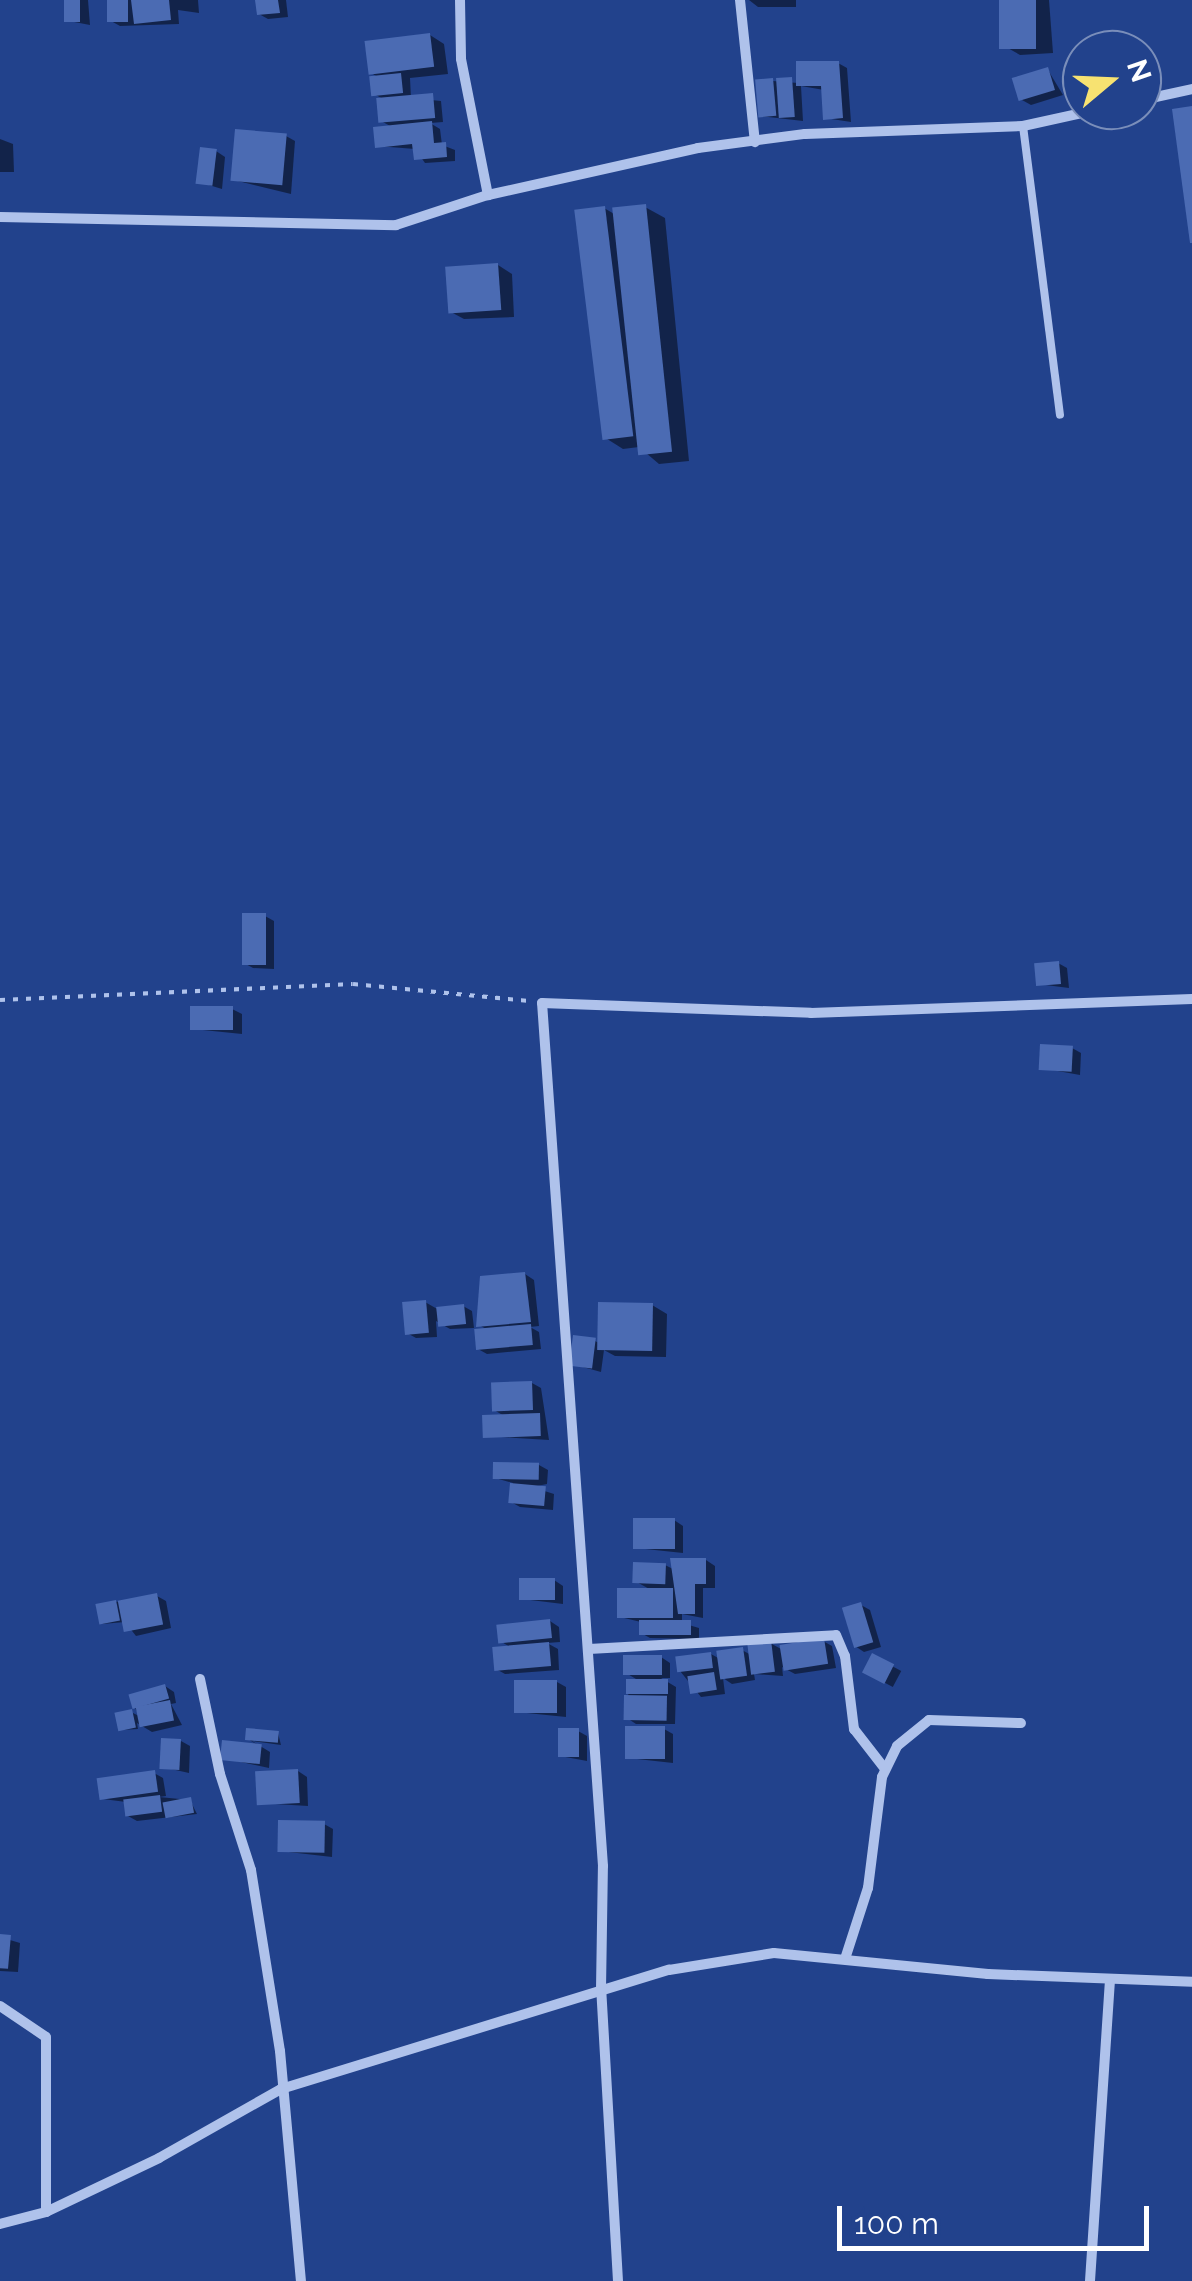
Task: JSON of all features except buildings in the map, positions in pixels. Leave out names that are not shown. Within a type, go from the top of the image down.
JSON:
[{"type":"street","points":[[460,0],[461,59],[488,195]]},
{"type":"street","points":[[740,0],[755,142]]},
{"type":"street","points":[[1162,95],[1192,88]]},
{"type":"street","points":[[0,217],[373,227],[420,220],[488,195],[698,148],[804,134],[1022,126],[1062,117]]},
{"type":"street","points":[[618,2281],[602,1989],[603,1866],[542,1003],[811,1013],[1192,998]]},
{"type":"street","points":[[589,1650],[836,1635],[846,1656],[854,1730],[885,1769]]},
{"type":"street","points":[[200,1679],[224,1789],[252,1870],[282,2089],[300,2281]]},
{"type":"street","points":[[845,1959],[868,1888],[885,1769],[896,1746],[929,1720],[1021,1723]]},
{"type":"street","points":[[0,2224],[46,2212],[160,2158],[282,2089],[669,1970],[774,1953],[1110,1980],[1192,1982]]},
{"type":"street","points":[[1090,2281],[1110,1980]]},
{"type":"street","points":[[0,2006],[46,2037],[46,2212]]},
{"type":"lane","points":[[1022,126],[1060,415]]},
{"type":"path","points":[[0,1000],[352,984],[542,1003]]}]
